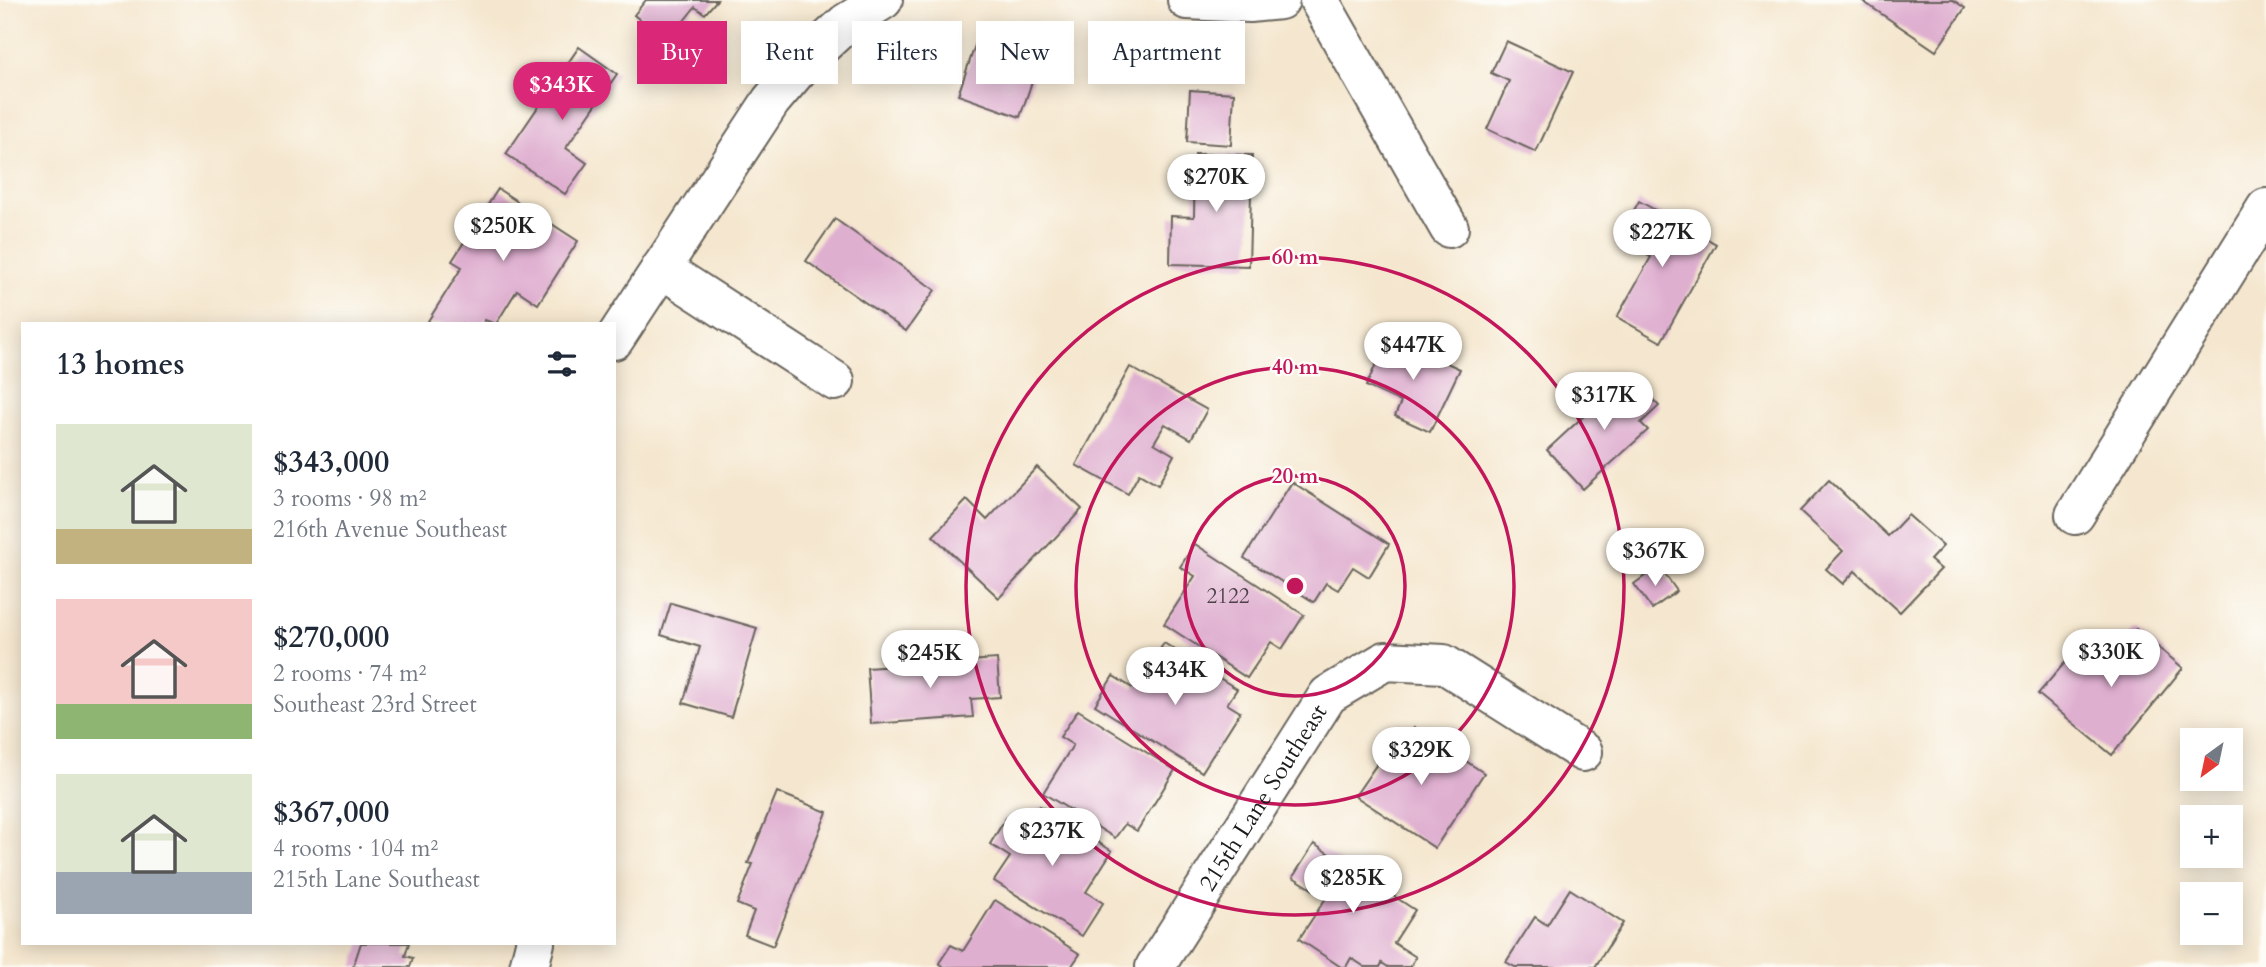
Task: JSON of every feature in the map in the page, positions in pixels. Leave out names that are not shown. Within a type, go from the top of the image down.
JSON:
[{"type":"street","points":[[616,337],[771,101],[806,60],[846,23],[883,0]]},
{"type":"street","points":[[1187,0],[1250,3],[1280,0]]},
{"type":"street","points":[[1319,0],[1449,228]]},
{"type":"street","points":[[2075,515],[2266,208]]},
{"type":"street","points":[[661,268],[835,381]]},
{"type":"street","name":"215th Lane Southeast","points":[[1155,967],[1328,695],[1385,660],[1444,664],[1583,752]]},
{"type":"street","points":[[529,967],[534,945]]},
{"type":"building","points":[[646,0],[717,0],[705,14],[695,7],[684,21],[641,21],[634,15]]},
{"type":"building","points":[[1861,0],[1953,0],[1965,8],[1936,51]]},
{"type":"building","points":[[1506,41],[1573,72],[1536,152],[1487,129],[1509,81],[1491,73]]},
{"type":"building","points":[[976,43],[976,84],[1031,84],[1020,117],[958,95]]},
{"type":"building","points":[[579,47],[617,74],[566,148],[587,163],[565,194],[506,154]]},
{"type":"building","points":[[1190,90],[1234,93],[1231,145],[1187,142]]},
{"type":"building","points":[[1195,154],[1252,155],[1249,266],[1170,264],[1171,216],[1194,217]]},
{"type":"building","points":[[498,189],[578,241],[538,304],[517,290],[497,322],[428,321],[462,267],[452,261]]},
{"type":"building","points":[[1639,201],[1716,244],[1661,342],[1617,317],[1651,257],[1618,239]]},
{"type":"building","points":[[835,219],[935,290],[906,331],[806,261]]},
{"type":"building","points":[[1389,336],[1460,369],[1430,432],[1395,416],[1401,402],[1366,386]]},
{"type":"building","points":[[1130,367],[1207,410],[1191,439],[1165,424],[1154,443],[1174,455],[1158,485],[1139,474],[1128,494],[1076,465]]},
{"type":"building","points":[[1629,374],[1659,406],[1641,423],[1648,430],[1583,489],[1547,450]]},
{"type":"building","points":[[1037,467],[1082,509],[999,598],[933,536],[967,500],[987,520]]},
{"type":"building","points":[[1829,480],[1888,536],[1908,515],[1943,546],[1930,560],[1941,569],[1900,612],[1855,571],[1843,584],[1826,569],[1843,551],[1800,511]]},
{"type":"building","points":[[1292,482],[1389,544],[1369,577],[1353,567],[1338,590],[1326,583],[1314,602],[1244,558]]},
{"type":"building","points":[[1195,544],[1304,615],[1282,649],[1271,642],[1247,678],[1164,624],[1195,576],[1180,567]]},
{"type":"building","points":[[1659,566],[1677,591],[1652,609],[1634,584]]},
{"type":"building","points":[[671,603],[757,628],[731,717],[683,703],[700,647],[661,635]]},
{"type":"building","points":[[2136,629],[2183,668],[2112,755],[2038,694],[2079,646],[2104,667]]},
{"type":"building","points":[[1164,643],[1237,689],[1227,704],[1240,712],[1202,772],[1095,705],[1113,676],[1134,689]]},
{"type":"building","points":[[997,659],[1000,697],[971,699],[973,717],[871,724],[867,668]]},
{"type":"building","points":[[1078,710],[1175,770],[1137,831],[1125,824],[1115,838],[1043,793],[1073,745],[1060,737]]},
{"type":"building","points":[[1414,727],[1484,773],[1435,848],[1355,796],[1379,761],[1388,767]]},
{"type":"building","points":[[777,792],[827,812],[773,946],[745,935],[754,911],[737,904],[753,864],[748,863]]},
{"type":"building","points":[[1040,806],[1112,851],[1086,892],[1103,903],[1082,936],[994,881],[1010,857],[990,844],[1006,818],[1025,830]]},
{"type":"building","points":[[1314,844],[1415,910],[1394,943],[1416,957],[1410,967],[1388,967],[1382,963],[1380,967],[1365,967],[1351,958],[1346,967],[1341,967],[1299,939],[1326,898],[1293,877]]},
{"type":"building","points":[[1570,889],[1623,923],[1595,967],[1515,967],[1506,962],[1535,917],[1547,925]]},
{"type":"building","points":[[995,900],[1080,954],[1071,967],[944,967],[939,963],[951,945],[963,951]]},
{"type":"building","points":[[360,945],[408,945],[405,956],[413,958],[410,967],[353,967]]}]
